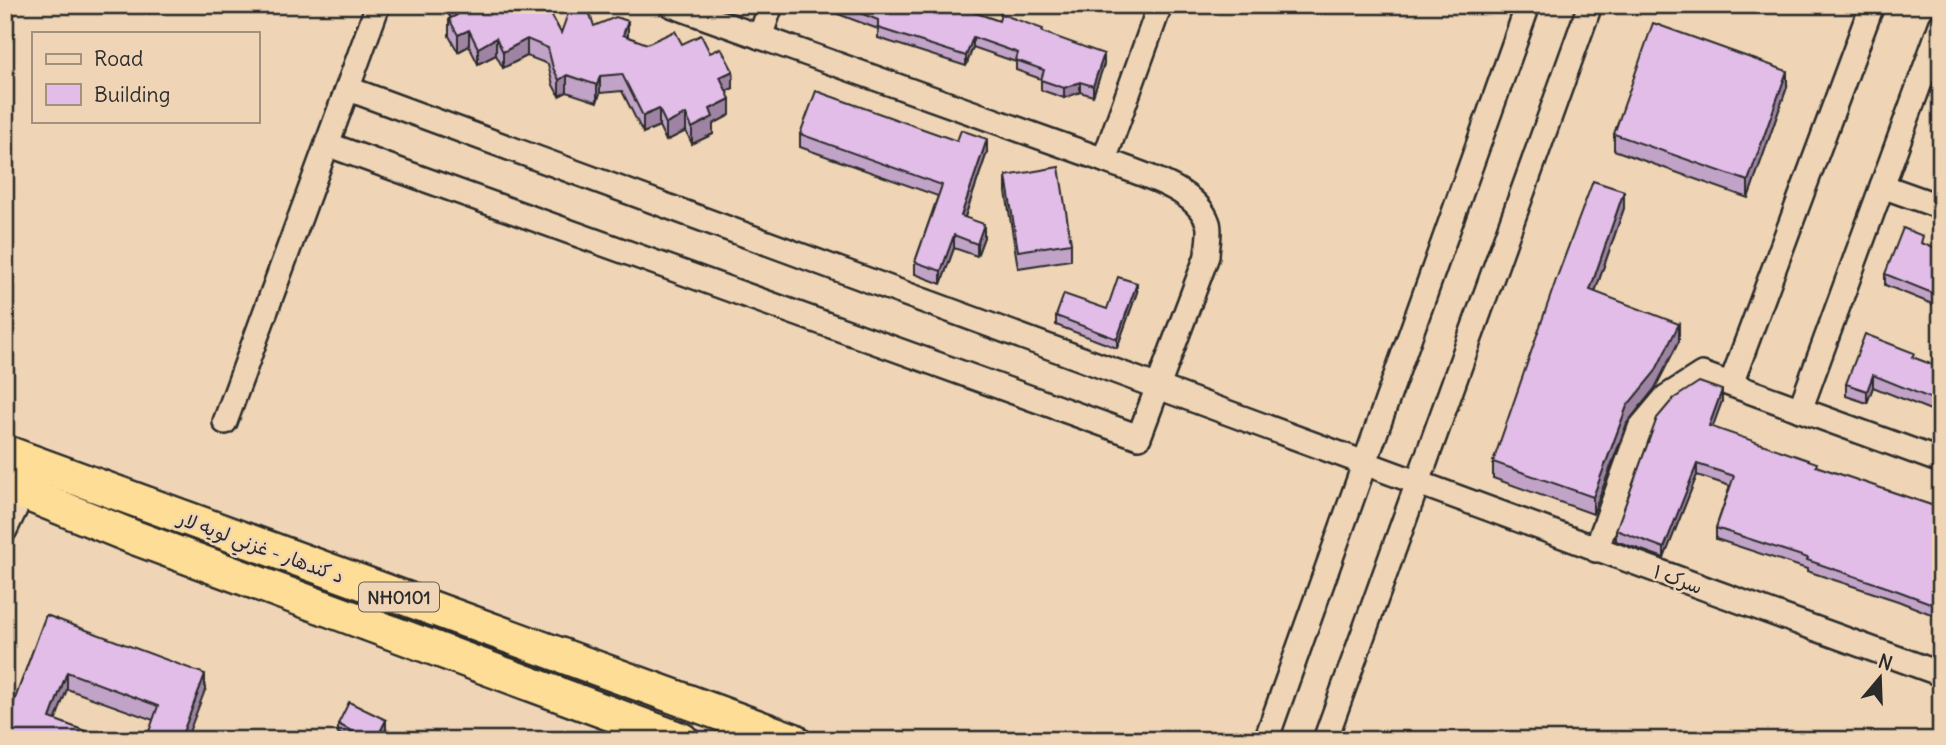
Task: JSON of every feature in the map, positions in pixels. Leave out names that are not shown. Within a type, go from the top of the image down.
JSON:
[{"type":"highway","name":"د کندهار - غزني لويه لار","points":[[5,452],[22,480],[133,537],[682,740]]},
{"type":"highway","name":"د کندهار - غزني لويه لار","points":[[22,480],[793,740]]},
{"type":"street","points":[[225,422],[329,145],[378,5]]},
{"type":"street","points":[[329,145],[1139,437],[1207,256],[1209,224],[1194,203],[1175,188],[1104,160],[671,5]]},
{"type":"street","points":[[760,37],[771,5]]},
{"type":"street","points":[[1104,160],[1160,5]]},
{"type":"street","points":[[1266,740],[1528,5]]},
{"type":"street","points":[[1325,740],[1590,5]]},
{"type":"street","points":[[1731,384],[1872,5]]},
{"type":"street","points":[[1800,410],[1941,25]]},
{"type":"street","name":"سرک ۱","points":[[349,89],[1596,550],[1941,674]]},
{"type":"street","points":[[1882,186],[1941,207]]},
{"type":"street","points":[[1596,550],[1640,428],[1666,397],[1702,374],[1941,461]]},
{"type":"street","points":[[5,530],[22,480]]},
{"type":"building","points":[[452,5],[546,5],[561,33],[571,5],[585,5],[594,26],[616,17],[628,21],[623,35],[647,44],[675,31],[682,44],[701,35],[710,53],[721,48],[733,71],[720,77],[730,99],[710,109],[713,117],[692,128],[686,114],[666,124],[659,109],[643,116],[622,74],[600,76],[597,85],[567,75],[559,80],[548,48],[527,39],[503,52],[496,38],[478,48],[469,30],[458,35],[449,19],[457,15]]},
{"type":"building","points":[[840,5],[953,5],[999,21],[1001,14],[1104,54],[1093,86],[1080,82],[1064,88],[1041,80],[1044,70],[1016,60],[1018,53],[973,37],[966,56],[878,28],[878,20]]},
{"type":"building","points":[[1653,23],[1787,71],[1748,181],[1614,134]]},
{"type":"building","points":[[816,91],[957,141],[961,130],[987,139],[961,216],[984,224],[977,244],[954,235],[941,271],[915,262],[942,185],[800,134]]},
{"type":"building","points":[[1941,123],[1941,153],[1932,149]]},
{"type":"building","points":[[1059,167],[1071,243],[1018,251],[1006,176]]},
{"type":"building","points":[[1593,181],[1624,191],[1590,290],[1679,324],[1655,372],[1627,406],[1593,497],[1493,462]]},
{"type":"building","points":[[1903,228],[1923,236],[1921,243],[1941,251],[1941,286],[1937,295],[1885,274]]},
{"type":"building","points":[[1118,277],[1137,283],[1117,339],[1056,316],[1064,294],[1107,309]]},
{"type":"building","points":[[1865,334],[1914,353],[1912,357],[1941,368],[1941,409],[1933,406],[1935,400],[1873,375],[1867,391],[1846,384]]},
{"type":"building","points":[[1699,382],[1722,390],[1709,426],[1817,463],[1816,466],[1934,506],[1933,509],[1941,511],[1941,607],[1807,560],[1808,558],[1716,528],[1734,476],[1697,464],[1664,548],[1616,530],[1657,418],[1673,399]]},
{"type":"building","points":[[46,615],[205,674],[180,740],[146,740],[158,706],[67,672],[50,718],[109,740],[15,740],[5,736],[5,726]]},
{"type":"building","points":[[349,702],[386,720],[376,740],[369,740],[338,724]]}]
